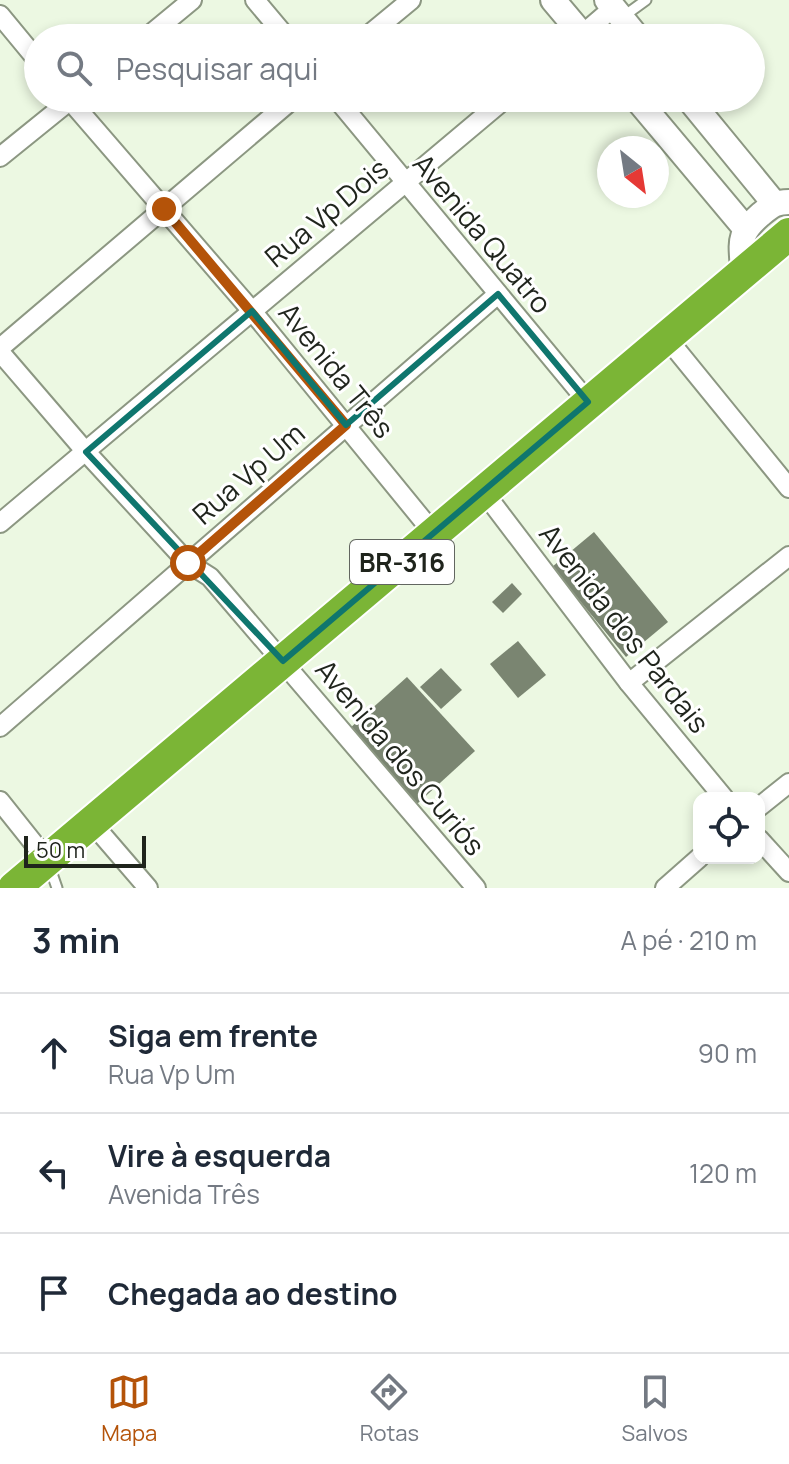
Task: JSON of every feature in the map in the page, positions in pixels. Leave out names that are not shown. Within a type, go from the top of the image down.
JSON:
[{"type":"highway","name":"BR-316","points":[[14,888],[52,874],[92,823],[789,234]]},
{"type":"street","points":[[163,24],[192,0]]},
{"type":"street","points":[[255,0],[275,24]]},
{"type":"street","points":[[382,24],[411,0]]},
{"type":"street","points":[[553,0],[571,24]]},
{"type":"street","points":[[596,24],[614,9]]},
{"type":"street","points":[[0,15],[24,44]]},
{"type":"street","points":[[0,157],[55,112]]},
{"type":"street","name":"Avenida Três","points":[[82,112],[252,311],[435,535]]},
{"type":"street","points":[[0,350],[278,112]]},
{"type":"street","name":"Avenida Quatro","points":[[347,112],[588,402]]},
{"type":"street","name":"Rua Vp Dois","points":[[0,523],[489,112]]},
{"type":"street","points":[[648,112],[745,228]]},
{"type":"street","points":[[701,112],[782,202],[745,228],[742,239],[743,273]]},
{"type":"street","name":"Rua Vp Um","points":[[0,727],[498,294]]},
{"type":"street","points":[[666,337],[789,488]]},
{"type":"street","name":"Avenida dos Curiós","points":[[0,350],[86,452],[188,563],[210,577],[476,888]]},
{"type":"street","name":"Avenida dos Pardais","points":[[483,491],[629,683],[719,792]]},
{"type":"street","points":[[629,683],[789,556]]},
{"type":"street","points":[[765,802],[789,783]]},
{"type":"street","points":[[0,801],[52,874]]},
{"type":"street","points":[[92,823],[148,888]]},
{"type":"street","points":[[765,846],[789,872]]},
{"type":"street","points":[[665,888],[693,863]]},
{"type":"lane","points":[[614,9],[646,0]]},
{"type":"highlighted area","points":[[498,294],[588,402],[283,661],[86,452],[252,311],[346,425]]},
{"type":"building","points":[[594,532],[668,622],[626,657],[552,567]]},
{"type":"building","points":[[512,583],[522,594],[503,613],[492,602]]},
{"type":"building","points":[[518,641],[546,675],[518,698],[490,664]]},
{"type":"building","points":[[441,668],[462,690],[441,709],[420,687]]},
{"type":"building","points":[[407,677],[475,751],[417,804],[349,729]]},
{"type":"route","points":[[164,209],[346,425],[188,563]]}]
